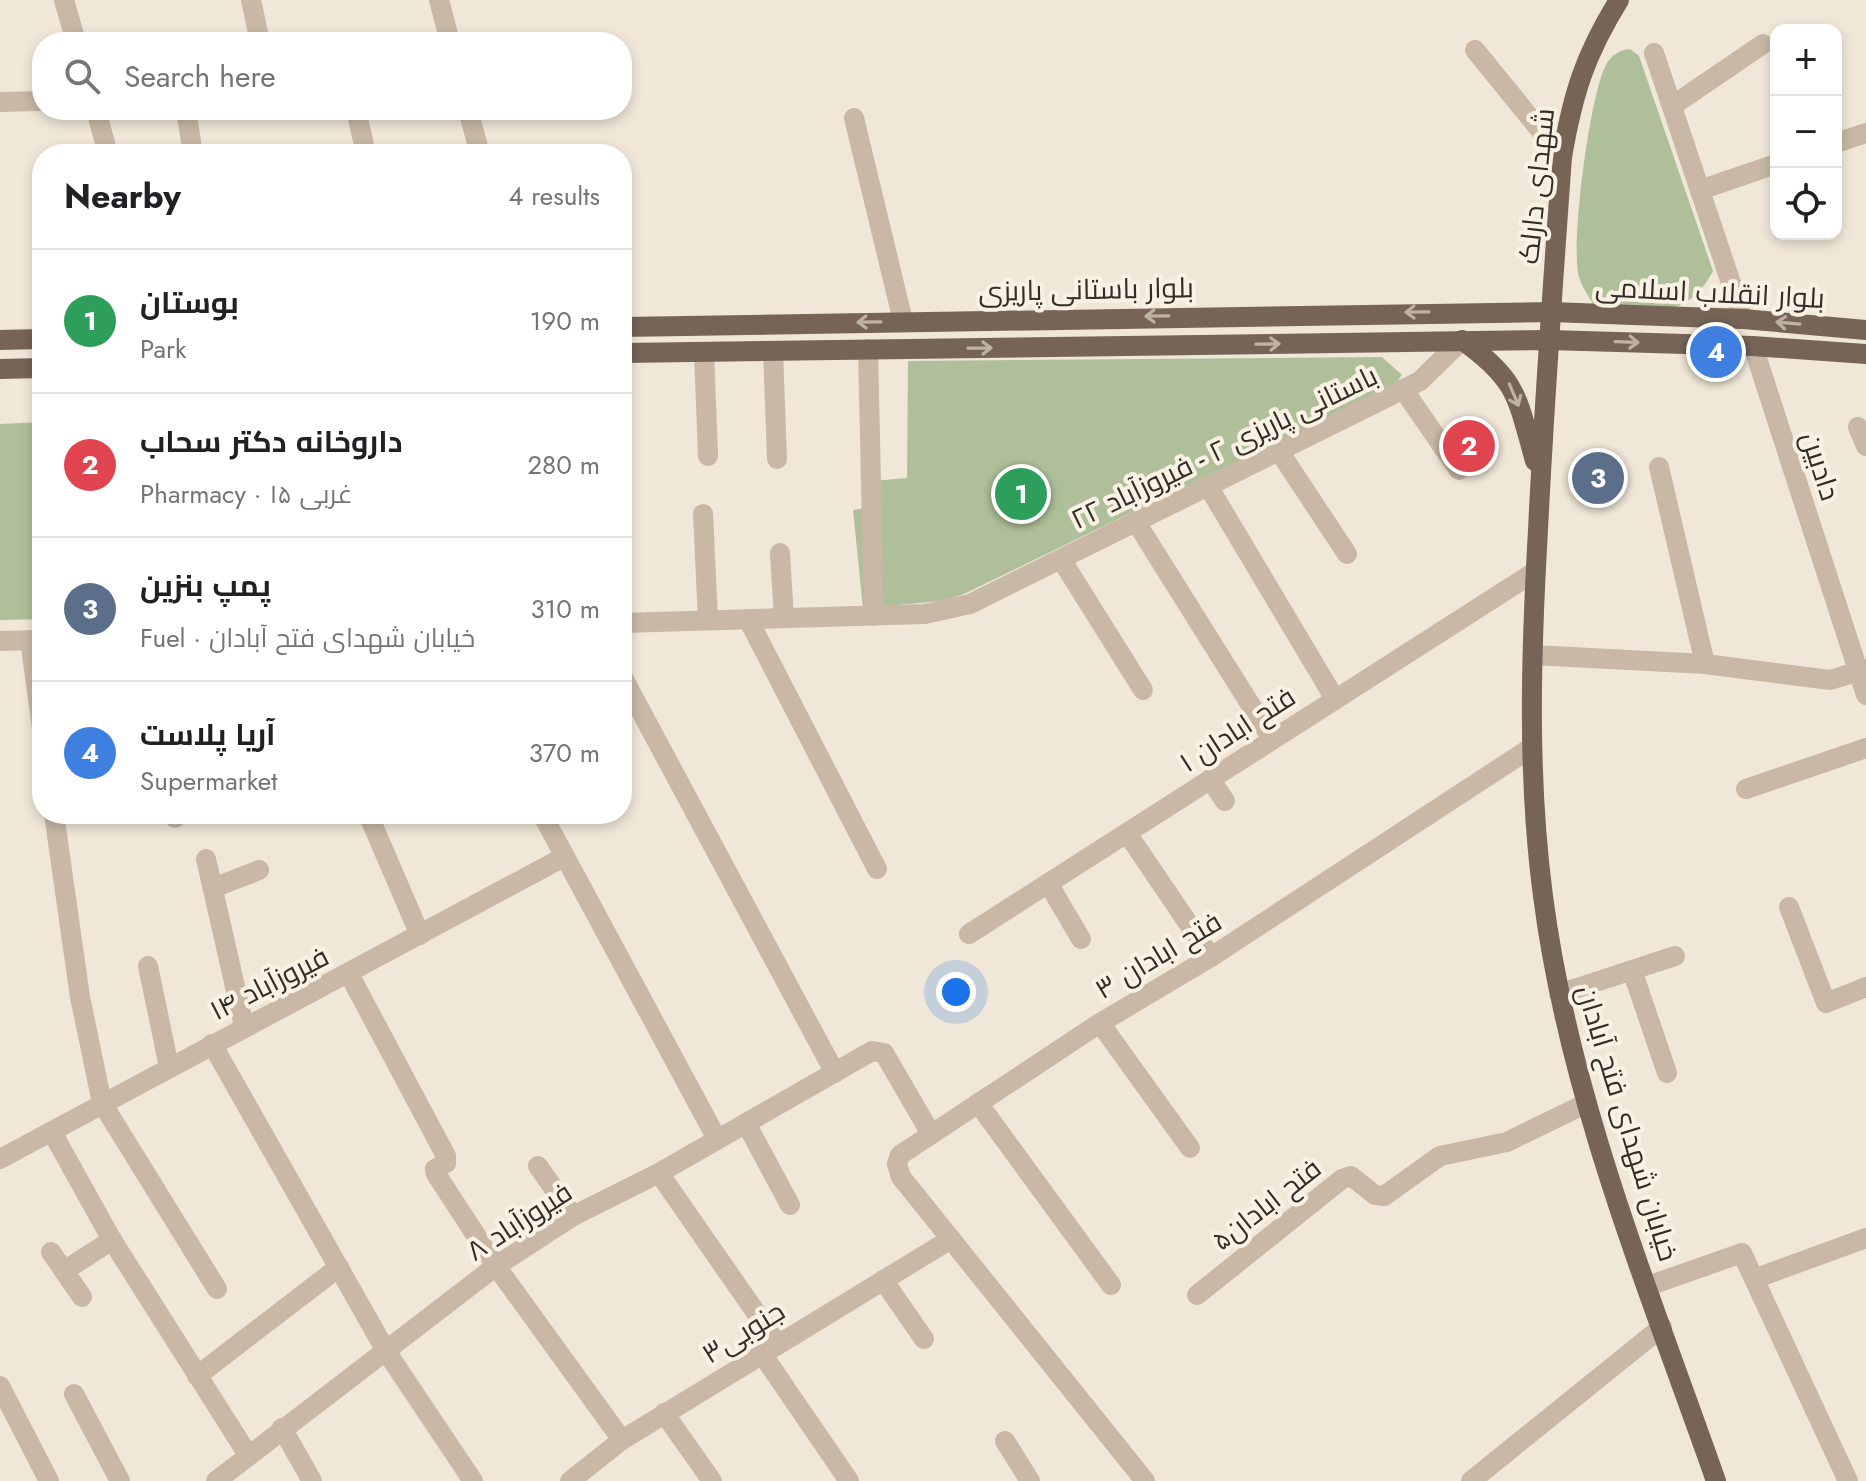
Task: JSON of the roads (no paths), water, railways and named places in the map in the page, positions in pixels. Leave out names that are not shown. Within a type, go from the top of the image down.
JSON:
[{"type":"main road","name":"شهدای دارلک","points":[[1549,340],[1562,157],[1571,108],[1591,45],[1619,0]]},
{"type":"main road","points":[[1462,312],[1462,340],[1485,355],[1508,382],[1517,399],[1540,478]]},
{"type":"main road","name":"بلوار باستانی پاریزی","points":[[632,327],[1551,312]]},
{"type":"main road","name":"بلوار انقلاب اسلامی","points":[[1551,312],[1743,319],[1866,330]]},
{"type":"main road","points":[[0,340],[32,339]]},
{"type":"main road","name":"بلوار باستانی پاریزی","points":[[632,353],[1549,340]]},
{"type":"main road","name":"بلوار انقلاب اسلامی","points":[[1549,340],[1753,346],[1866,354]]},
{"type":"main road","name":"خیابان شهدای فتح آبادان","points":[[1549,340],[1533,655],[1532,747],[1542,895],[1559,994],[1587,1103],[1716,1481]]},
{"type":"main road","points":[[0,369],[32,368]]},
{"type":"street","points":[[64,0],[73,32]]},
{"type":"street","points":[[251,0],[258,32]]},
{"type":"street","points":[[439,0],[447,32]]},
{"type":"street","points":[[1672,106],[1763,44]]},
{"type":"street","points":[[1475,50],[1562,157]]},
{"type":"street","points":[[1654,53],[1743,319]]},
{"type":"street","points":[[0,102],[32,101]]},
{"type":"street","points":[[854,118],[903,321]]},
{"type":"street","points":[[99,120],[105,144]]},
{"type":"street","points":[[188,120],[191,144]]},
{"type":"street","points":[[358,120],[364,144]]},
{"type":"street","points":[[471,120],[477,144]]},
{"type":"street","points":[[1842,141],[1866,133]]},
{"type":"street","points":[[1700,190],[1770,166]]},
{"type":"street","name":"باستانی پاریزی ۲ - فیروزآباد ۲۲","points":[[632,623],[874,616],[947,611],[970,604],[1420,381],[1462,340]]},
{"type":"street","name":"دادبین","points":[[1753,346],[1862,670],[1866,695]]},
{"type":"street","points":[[868,349],[874,616]]},
{"type":"street","points":[[773,351],[777,459]]},
{"type":"street","points":[[704,352],[708,456]]},
{"type":"street","points":[[1403,389],[1459,470]]},
{"type":"street","points":[[1279,451],[1347,554]]},
{"type":"street","points":[[1659,467],[1705,664]]},
{"type":"street","points":[[1208,486],[1335,699]]},
{"type":"street","points":[[703,514],[708,620]]},
{"type":"street","points":[[1136,522],[1272,739]]},
{"type":"street","points":[[780,553],[784,618]]},
{"type":"street","points":[[1061,559],[1143,690]]},
{"type":"street","name":"فتح ابادان ۱","points":[[969,934],[1536,571]]},
{"type":"street","points":[[748,619],[877,869]]},
{"type":"street","points":[[0,641],[32,640]]},
{"type":"street","points":[[1533,655],[1705,664],[1830,680],[1862,670]]},
{"type":"street","points":[[632,695],[835,1073]]},
{"type":"street","name":"فتح ابادان ۳","points":[[951,1239],[901,1177],[897,1164],[900,1155],[1100,1023],[1211,957],[1532,747]]},
{"type":"street","points":[[1746,789],[1866,748]]},
{"type":"street","points":[[1210,779],[1225,801]]},
{"type":"street","points":[[55,824],[80,997],[102,1103],[217,1289]]},
{"type":"street","points":[[372,824],[420,935]]},
{"type":"street","points":[[547,824],[717,1139]]},
{"type":"street","points":[[1127,833],[1211,957]]},
{"type":"street","name":"فیروزآباد ۱۴","points":[[0,1159],[564,857]]},
{"type":"street","points":[[206,859],[244,1026]]},
{"type":"street","points":[[213,888],[259,870]]},
{"type":"street","points":[[1048,883],[1081,939]]},
{"type":"street","points":[[1789,907],[1826,1003],[1866,987]]},
{"type":"street","points":[[1559,994],[1675,956]]},
{"type":"street","points":[[148,966],[169,1067]]},
{"type":"street","points":[[1632,970],[1667,1073]]},
{"type":"street","points":[[349,974],[446,1156],[446,1163],[435,1169],[436,1174],[496,1266],[622,1440]]},
{"type":"street","points":[[1100,1023],[1190,1148]]},
{"type":"street","points":[[212,1044],[386,1351],[473,1481]]},
{"type":"street","name":"فیروزآباد ۸","points":[[216,1481],[496,1266],[573,1216],[659,1173],[879,1050],[931,1134]]},
{"type":"street","points":[[978,1103],[1111,1285]]},
{"type":"street","name":"فتح ابادان۵","points":[[1197,1295],[1342,1179],[1351,1176],[1375,1195],[1384,1196],[1440,1156],[1507,1142],[1587,1103]]},
{"type":"street","points":[[746,1123],[790,1205]]},
{"type":"street","points":[[52,1132],[112,1240],[248,1455]]},
{"type":"street","points":[[538,1166],[573,1216]]},
{"type":"street","points":[[659,1173],[770,1348],[849,1481]]},
{"type":"street","points":[[1754,1279],[1866,1238]]},
{"type":"street","points":[[951,1239],[1145,1481]]},
{"type":"street","name":"جنوبی۳","points":[[570,1481],[622,1440],[664,1413],[951,1239]]},
{"type":"street","points":[[64,1271],[112,1240]]},
{"type":"street","points":[[51,1252],[82,1297]]},
{"type":"street","points":[[1648,1286],[1742,1253],[1848,1481]]},
{"type":"street","points":[[197,1376],[339,1267]]},
{"type":"street","points":[[883,1280],[924,1339]]},
{"type":"street","points":[[1471,1481],[1662,1327]]},
{"type":"street","points":[[0,1386],[49,1481]]},
{"type":"street","points":[[74,1394],[120,1481]]},
{"type":"street","points":[[664,1413],[712,1481]]},
{"type":"street","points":[[282,1428],[312,1481]]},
{"type":"street","points":[[1005,1441],[1030,1481]]},
{"type":"place","name":"آریا پلاست","points":[[1716,352]]},
{"type":"place","name":"داروخانه دکتر سحاب","points":[[1469,446]]},
{"type":"place","name":"پمپ بنزین","points":[[1598,478]]},
{"type":"place","name":"بوستان","points":[[1021,494]]}]
